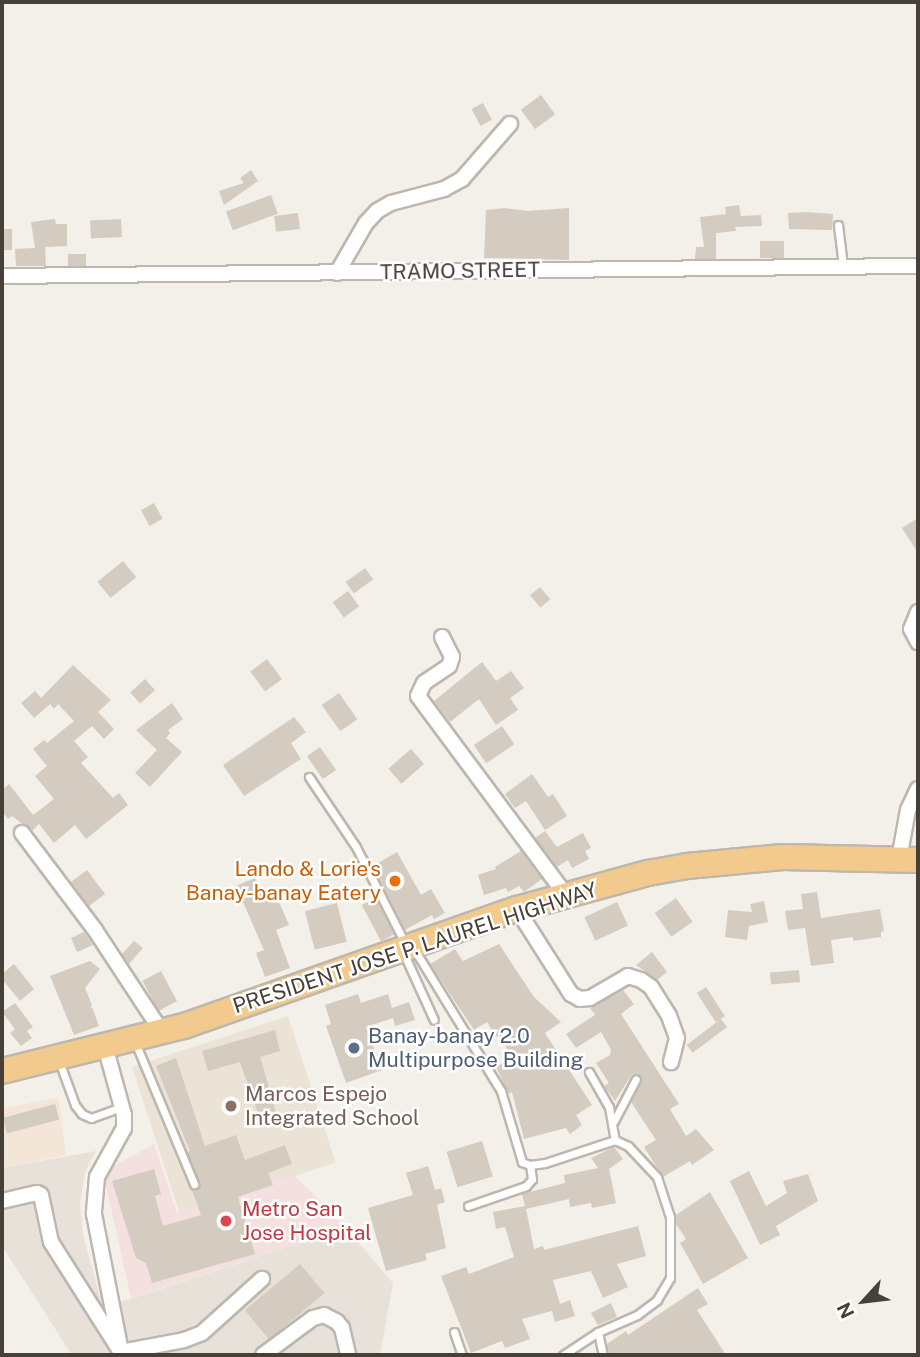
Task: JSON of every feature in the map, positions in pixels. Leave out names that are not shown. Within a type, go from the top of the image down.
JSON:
[{"type":"highway","name":"PRESIDENT JOSE P. LAUREL HIGHWAY","points":[[2,1070],[163,1032],[565,894],[687,866],[783,857],[909,860]]},
{"type":"street","points":[[337,273],[366,223],[377,211],[391,203],[444,189],[462,179],[510,124]]},
{"type":"street","name":"TRAMO STREET","points":[[2,276],[918,266]]},
{"type":"street","points":[[918,612],[911,628],[918,642]]},
{"type":"street","points":[[442,637],[452,657],[449,666],[424,683],[418,696],[565,894]]},
{"type":"street","points":[[909,860],[908,810],[918,789]]},
{"type":"street","points":[[22,833],[95,930],[163,1032]]},
{"type":"street","points":[[517,909],[571,994],[580,999],[590,998],[628,976],[651,987],[669,1016],[677,1038],[671,1062]]},
{"type":"street","points":[[105,1046],[122,1108],[124,1128],[97,1177],[94,1214],[122,1354]]},
{"type":"street","points":[[2,1201],[37,1193],[41,1195],[51,1242],[122,1354]]},
{"type":"street","points":[[122,1354],[184,1340],[202,1333],[262,1279]]},
{"type":"street","points":[[263,1355],[313,1318],[324,1315],[342,1328],[348,1355]]},
{"type":"lane","points":[[838,225],[843,267]]},
{"type":"lane","points":[[309,777],[356,847],[407,947],[501,1091],[522,1162],[530,1165],[615,1140],[628,1146],[657,1177],[670,1217],[670,1278],[657,1300],[637,1314],[598,1332],[563,1355]]},
{"type":"lane","points":[[356,847],[365,841]]},
{"type":"lane","points":[[407,947],[434,1020]]},
{"type":"lane","points":[[134,1040],[194,1184]]},
{"type":"lane","points":[[58,1058],[75,1105],[82,1114],[91,1118],[122,1108]]},
{"type":"lane","points":[[589,1072],[614,1121],[615,1140]]},
{"type":"lane","points":[[614,1121],[636,1079]]},
{"type":"lane","points":[[468,1206],[526,1186],[532,1179],[530,1165]]},
{"type":"lane","points":[[454,1332],[462,1355]]},
{"type":"lane","points":[[598,1332],[603,1355]]},
{"type":"shaded area","name":"Marcos Espejo Integrated School","points":[[288,1016],[336,1162],[180,1213],[132,1067]]},
{"type":"shaded area","points":[[58,1098],[66,1155],[2,1168],[2,1108]]},
{"type":"shaded area","name":"Metro San Jose Hospital","points":[[154,1144],[177,1213],[294,1175],[346,1228],[131,1298],[103,1172]]},
{"type":"shaded area","points":[[96,1151],[85,1172],[80,1204],[83,1235],[103,1308],[346,1228],[393,1283],[380,1355],[72,1355],[2,1246],[2,1168]]},
{"type":"building","points":[[541,95],[555,114],[535,129],[521,110]]},
{"type":"building","points":[[483,103],[492,120],[480,126],[472,109]]},
{"type":"building","points":[[251,170],[258,181],[224,205],[219,191],[244,183],[240,178]]},
{"type":"building","points":[[271,195],[278,214],[233,230],[226,211]]},
{"type":"building","points":[[739,205],[741,216],[761,215],[762,226],[735,227],[736,231],[716,233],[716,259],[695,259],[696,247],[704,247],[700,217],[726,214],[725,207]]},
{"type":"building","points":[[505,208],[528,211],[569,208],[569,260],[484,258],[486,210]]},
{"type":"building","points":[[298,213],[300,229],[276,232],[274,216]]},
{"type":"building","points":[[788,213],[833,214],[832,230],[789,229]]},
{"type":"building","points":[[55,219],[56,224],[67,224],[67,246],[45,247],[46,266],[16,266],[15,249],[35,248],[31,222]]},
{"type":"building","points":[[121,219],[122,237],[91,239],[90,221]]},
{"type":"building","points":[[2,229],[12,229],[12,250],[2,250]]},
{"type":"building","points":[[760,241],[784,241],[784,258],[760,258]]},
{"type":"building","points":[[68,254],[86,254],[86,266],[68,266]]},
{"type":"building","points":[[154,503],[163,519],[150,526],[141,510]]},
{"type":"building","points":[[918,518],[918,553],[902,528]]},
{"type":"building","points":[[123,561],[136,577],[111,598],[97,582]]},
{"type":"building","points":[[365,568],[373,579],[354,593],[346,582]]},
{"type":"building","points":[[540,587],[550,599],[540,608],[530,595]]},
{"type":"building","points":[[348,591],[359,606],[344,618],[333,602]]},
{"type":"building","points":[[267,659],[282,679],[265,692],[250,672]]},
{"type":"building","points":[[482,662],[496,681],[511,671],[524,688],[510,698],[518,710],[496,725],[479,699],[450,722],[434,701]]},
{"type":"building","points":[[73,665],[111,700],[98,712],[114,729],[104,739],[92,726],[74,741],[88,757],[81,763],[113,798],[119,793],[128,805],[86,839],[75,825],[54,843],[39,824],[32,831],[12,816],[8,819],[2,811],[2,790],[9,784],[33,815],[54,799],[35,776],[47,766],[33,749],[44,740],[47,743],[74,721],[58,704],[54,709],[50,704],[34,718],[21,703],[35,691],[41,698]]},
{"type":"building","points":[[145,679],[155,690],[140,704],[130,692]]},
{"type":"building","points":[[339,693],[357,719],[340,731],[322,705]]},
{"type":"building","points":[[172,703],[183,719],[168,730],[170,733],[166,738],[182,752],[150,787],[135,773],[157,750],[136,730]]},
{"type":"building","points":[[294,717],[306,732],[291,743],[301,759],[244,796],[223,765]]},
{"type":"building","points":[[502,726],[514,744],[486,763],[474,745]]},
{"type":"building","points":[[320,747],[336,770],[323,779],[307,756]]},
{"type":"building","points":[[411,749],[424,764],[401,784],[388,769]]},
{"type":"building","points":[[532,774],[548,797],[553,794],[567,816],[545,830],[526,801],[515,808],[505,794]]},
{"type":"building","points":[[545,831],[557,847],[583,833],[591,848],[585,851],[589,859],[572,868],[568,860],[557,867],[535,838]]},
{"type":"building","points":[[521,851],[542,879],[524,892],[519,886],[508,892],[506,888],[484,895],[478,875],[496,869],[495,867]]},
{"type":"building","name":"Lando & Lorie's Banay-banay Eatery","points":[[397,852],[421,895],[431,889],[445,913],[434,919],[432,915],[405,930],[373,866]]},
{"type":"building","points":[[87,870],[105,894],[89,906],[71,882]]},
{"type":"building","points":[[255,878],[264,898],[275,893],[289,925],[276,930],[290,968],[265,977],[256,953],[264,950],[236,886]]},
{"type":"building","points":[[817,892],[821,918],[880,909],[884,931],[881,932],[881,937],[853,941],[853,937],[831,940],[834,963],[811,966],[805,928],[788,930],[785,911],[803,909],[801,894]]},
{"type":"building","points":[[375,898],[394,934],[381,941],[362,905]]},
{"type":"building","points":[[676,898],[693,922],[671,937],[655,913]]},
{"type":"building","points":[[764,901],[768,922],[749,926],[747,940],[725,937],[728,910],[752,912],[750,904]]},
{"type":"building","points":[[617,902],[628,926],[595,941],[584,917]]},
{"type":"building","points":[[337,903],[347,942],[315,950],[305,911]]},
{"type":"building","points":[[84,932],[93,945],[77,952],[71,938]]},
{"type":"building","points":[[134,941],[143,948],[129,964],[122,954]]},
{"type":"building","points":[[499,944],[534,997],[561,1022],[545,1033],[592,1105],[576,1115],[582,1125],[570,1134],[566,1128],[524,1139],[512,1092],[509,1094],[496,1067],[512,1058],[499,1035],[496,1037],[487,1022],[474,1030],[430,964],[455,949],[463,961]]},
{"type":"building","points":[[652,952],[667,972],[657,980],[636,965]]},
{"type":"building","points":[[90,961],[100,969],[85,988],[92,1005],[90,1008],[92,1007],[99,1026],[74,1035],[50,976]]},
{"type":"building","points":[[14,964],[34,989],[20,1001],[2,979],[2,974]]},
{"type":"building","points":[[799,970],[800,982],[771,984],[770,973]]},
{"type":"building","points":[[161,971],[177,1001],[158,1011],[142,981]]},
{"type":"building","points":[[706,987],[725,1016],[716,1022],[697,993]]},
{"type":"building","points":[[623,990],[634,1004],[621,1014],[679,1104],[670,1109],[686,1136],[696,1129],[714,1150],[692,1165],[690,1161],[663,1177],[644,1147],[656,1140],[631,1102],[641,1082],[641,1075],[632,1074],[615,1101],[604,1086],[609,1083],[596,1063],[610,1055],[611,1050],[601,1032],[576,1048],[566,1034],[595,1015],[590,1008]]},
{"type":"building","points":[[358,994],[361,1003],[388,994],[392,1008],[409,1002],[415,1020],[395,1026],[393,1018],[366,1027],[382,1070],[346,1083],[326,1026],[331,1024],[325,1005]]},
{"type":"building","points":[[15,1003],[33,1027],[27,1031],[32,1038],[21,1046],[10,1033],[15,1029],[2,1012]]},
{"type":"building","points":[[721,1019],[727,1027],[693,1053],[687,1045]]},
{"type":"building","points":[[275,1030],[280,1051],[260,1057],[279,1122],[263,1128],[240,1062],[208,1071],[202,1051]]},
{"type":"building","points":[[176,1058],[205,1146],[236,1135],[245,1160],[285,1145],[292,1164],[268,1173],[273,1185],[238,1197],[255,1254],[152,1283],[146,1263],[136,1258],[112,1181],[154,1169],[161,1194],[155,1196],[163,1226],[201,1215],[192,1190],[200,1184],[187,1152],[190,1151],[156,1066]]},
{"type":"building","points":[[55,1104],[59,1119],[7,1133],[3,1118]]},
{"type":"building","points":[[482,1141],[493,1176],[457,1187],[447,1152]]},
{"type":"building","points":[[614,1147],[623,1159],[609,1169],[616,1203],[592,1208],[591,1203],[570,1207],[569,1199],[526,1209],[534,1249],[543,1246],[544,1250],[638,1226],[646,1256],[617,1264],[628,1287],[603,1298],[591,1271],[553,1280],[560,1304],[570,1300],[575,1316],[555,1322],[552,1311],[522,1319],[530,1339],[505,1348],[502,1341],[471,1353],[441,1276],[466,1267],[469,1274],[514,1257],[505,1227],[496,1229],[493,1212],[525,1206],[522,1194],[565,1183],[564,1175],[598,1168],[591,1158]]},
{"type":"building","points":[[428,1166],[435,1190],[441,1188],[445,1202],[437,1205],[446,1248],[425,1254],[427,1260],[386,1271],[368,1208],[413,1195],[406,1173]]},
{"type":"building","points":[[749,1171],[766,1206],[787,1193],[783,1181],[808,1174],[818,1201],[776,1226],[780,1235],[760,1245],[730,1181]]},
{"type":"building","points":[[710,1192],[748,1258],[703,1284],[680,1243],[686,1239],[676,1224],[676,1215]]},
{"type":"building","points":[[300,1264],[324,1293],[269,1339],[245,1310]]},
{"type":"building","points":[[698,1288],[708,1304],[697,1310],[726,1355],[609,1355],[607,1344],[626,1331],[628,1335]]},
{"type":"building","points":[[611,1303],[617,1317],[598,1325],[591,1313]]},
{"type":"place","name":"Lando & Lorie's Banay-banay Eatery","points":[[395,881]]},
{"type":"place","name":"Banay-banay 2.0 Multipurpose Building","points":[[354,1048]]},
{"type":"place","name":"Marcos Espejo Integrated School","points":[[231,1106]]},
{"type":"place","name":"Metro San Jose Hospital","points":[[226,1221]]}]
